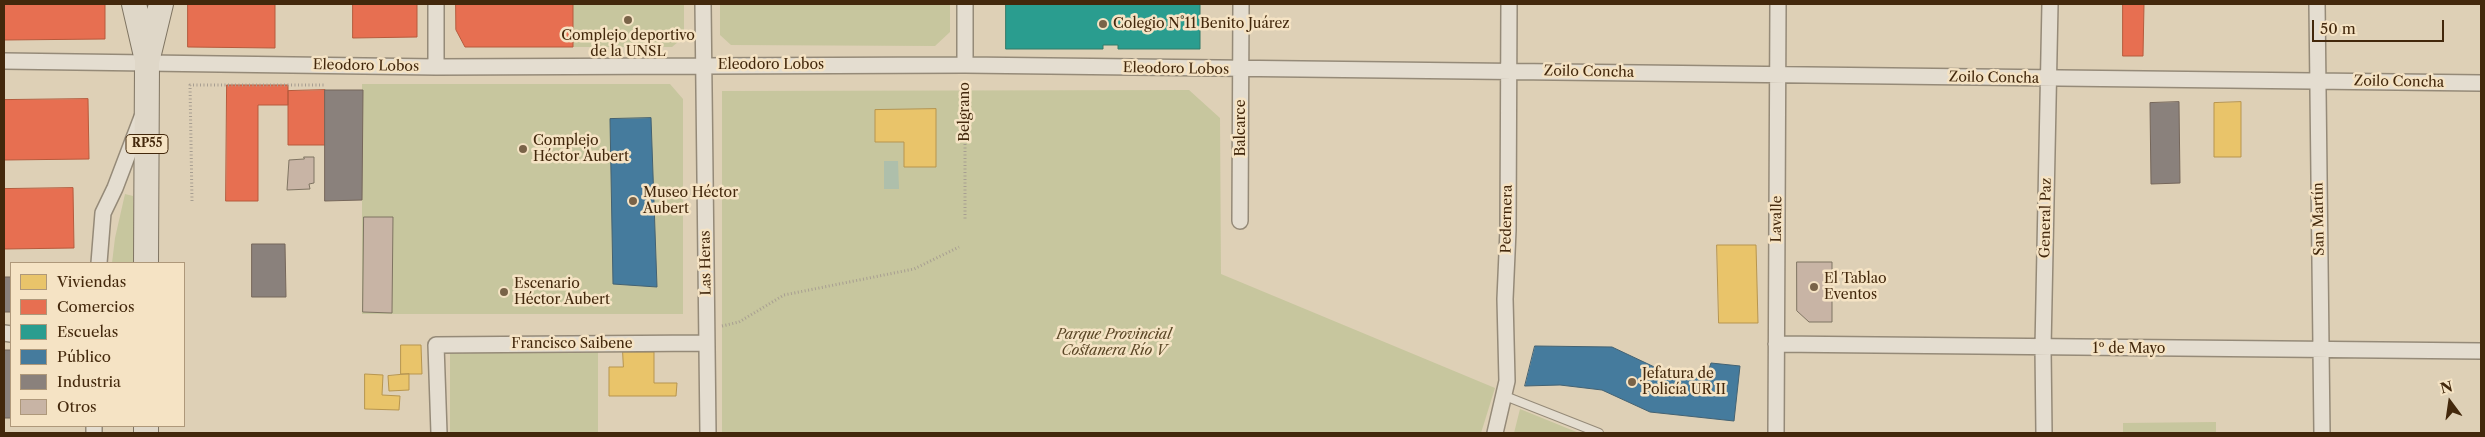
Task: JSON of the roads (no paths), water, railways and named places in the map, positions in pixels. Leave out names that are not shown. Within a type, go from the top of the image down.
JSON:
[{"type":"main road","name":"RP55","points":[[134,4],[147,62],[146,262]]},
{"type":"main road","name":"RP55","points":[[147,62],[161,4]]},
{"type":"street","points":[[436,4],[436,67]]},
{"type":"street","name":"Las Heras","points":[[703,4],[702,65],[708,433]]},
{"type":"street","name":"Belgrano","points":[[965,4],[965,65]]},
{"type":"street","name":"Balcarce","points":[[1240,222],[1241,4]]},
{"type":"street","name":"Pedernera","points":[[1495,433],[1507,382],[1509,4]]},
{"type":"street","name":"Lavalle","points":[[1776,433],[1778,4]]},
{"type":"street","name":"General Paz","points":[[2044,433],[2043,348],[2050,79],[2050,4]]},
{"type":"street","name":"San Martín","points":[[2317,4],[2322,433]]},
{"type":"street","name":"Eleodoro Lobos","points":[[4,61],[436,67],[965,65],[1241,70],[1508,71]]},
{"type":"street","name":"Zoilo Concha","points":[[1508,71],[1779,76],[2481,83]]},
{"type":"street","points":[[99,262],[104,213],[116,188],[147,103]]},
{"type":"street","name":"Francisco Saibene","points":[[440,433],[436,345],[707,336]]},
{"type":"street","name":"1º de Mayo","points":[[1776,344],[2481,351]]},
{"type":"lane","points":[[1505,396],[1599,433]]},
{"type":"place","name":"Complejo deportivo de la UNSL","points":[[628,20]]},
{"type":"place","name":"Colegio N°11 Benito Juárez","points":[[1103,24]]},
{"type":"place","name":"Complejo Héctor Aubert","points":[[523,149]]},
{"type":"place","name":"Museo Héctor Aubert","points":[[633,201]]},
{"type":"place","name":"El Tablao Eventos","points":[[1814,287]]},
{"type":"place","name":"Escenario Héctor Aubert","points":[[504,292]]},
{"type":"place","name":"Jefatura de Policía UR II","points":[[1632,382]]},
{"type":"park label","name":"Parque Provincial Costanera Río V","points":[[1114,344]]}]
